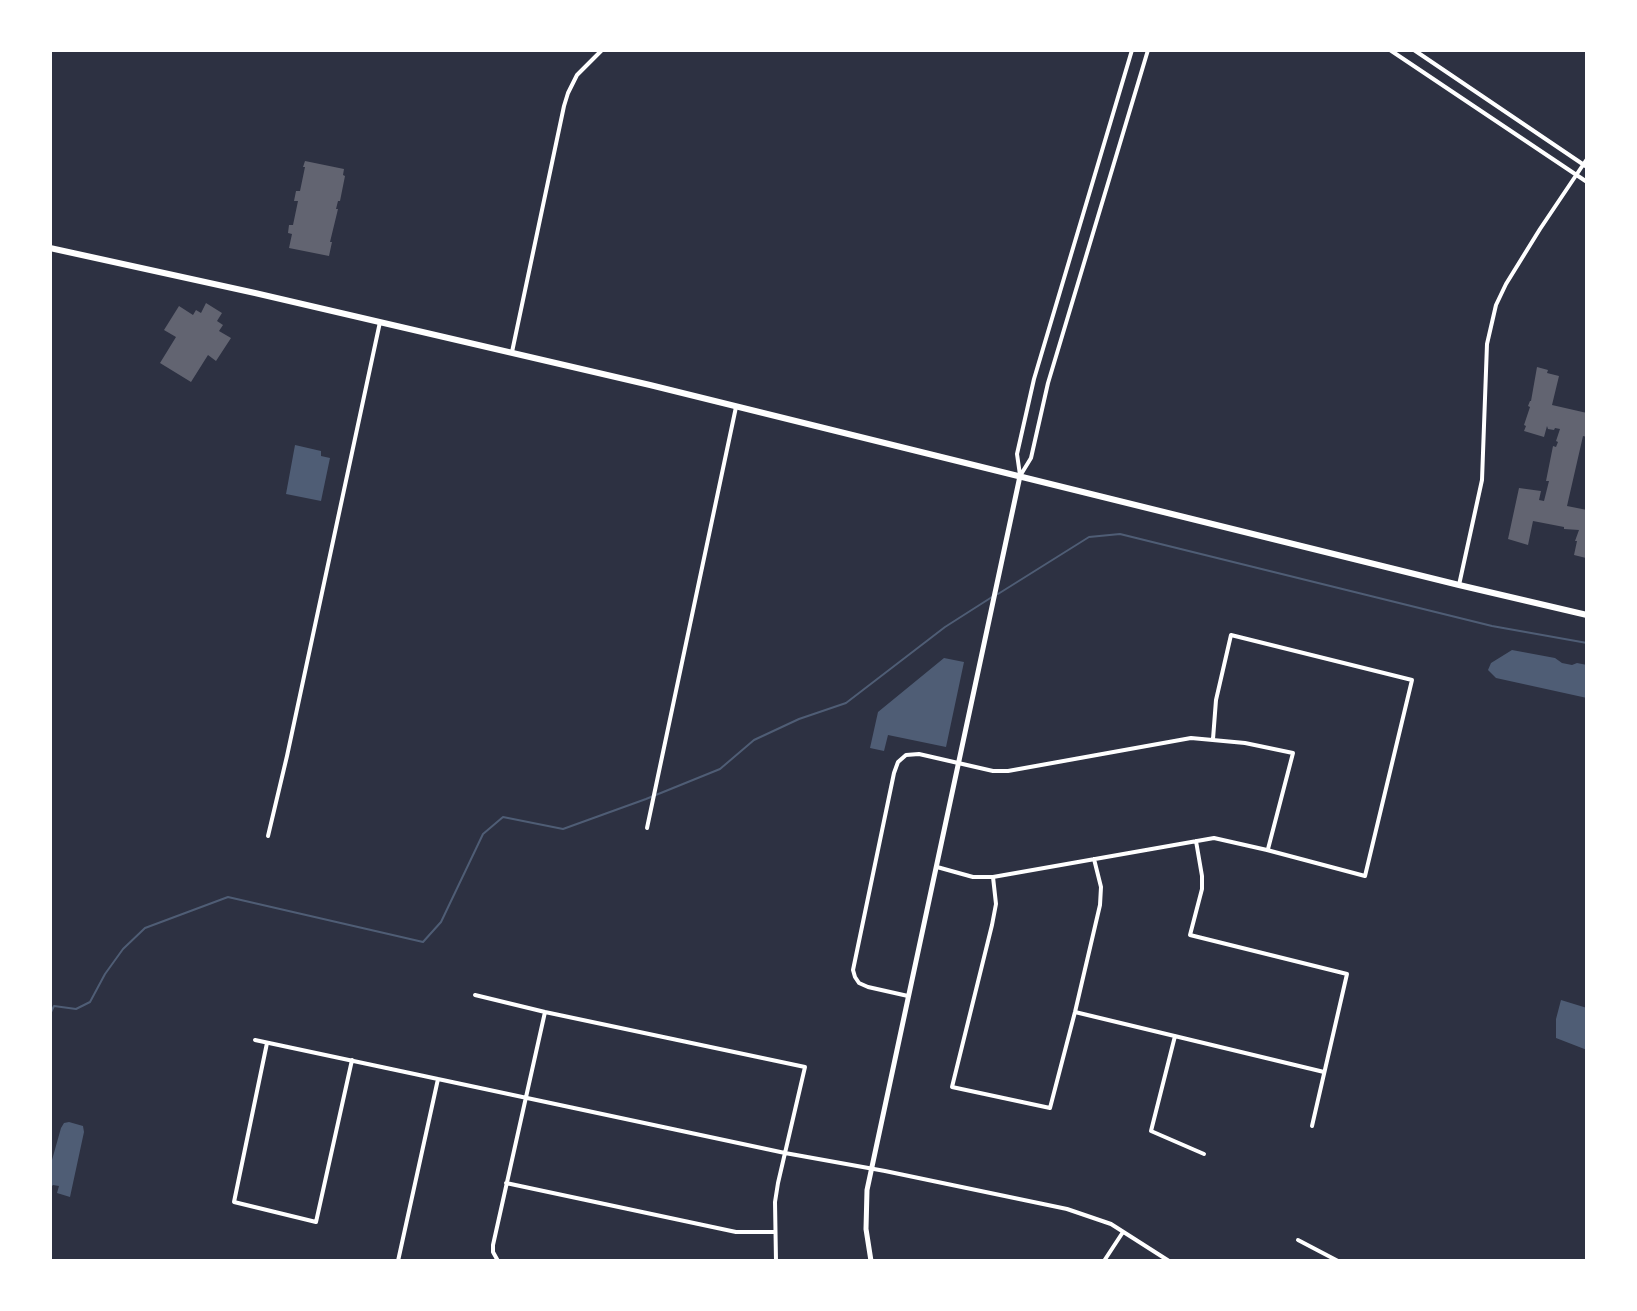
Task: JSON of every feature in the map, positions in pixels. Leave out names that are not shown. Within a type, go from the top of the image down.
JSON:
[{"type":"main road","points":[[50,248],[512,352],[1587,615]]},
{"type":"street","points":[[512,352],[568,93],[581,70],[602,50]]},
{"type":"street","points":[[1020,476],[1017,454],[1031,388],[1132,50]]},
{"type":"street","points":[[871,1261],[865,1216],[872,1168],[1020,476],[1031,458],[1048,383],[1148,50]]},
{"type":"street","points":[[1390,50],[1587,182]]},
{"type":"street","points":[[1414,50],[1586,164],[1526,251],[1496,305],[1487,344],[1482,480],[1459,585]]},
{"type":"street","points":[[268,836],[380,322]]},
{"type":"street","points":[[647,828],[736,407]]},
{"type":"street","points":[[937,867],[973,877],[993,877],[1214,838],[1365,876],[1412,680],[1231,635],[1216,700],[1213,739]]},
{"type":"street","points":[[908,996],[859,983],[853,970],[894,773],[901,758],[919,754],[993,771],[1008,771],[1191,738],[1245,743],[1293,753],[1267,850]]},
{"type":"street","points":[[1196,841],[1202,889],[1190,935],[1347,974],[1312,1126]]},
{"type":"street","points":[[993,877],[996,904],[992,925],[952,1087],[1050,1108],[1100,905],[1101,887],[1094,859]]},
{"type":"street","points":[[475,995],[805,1067],[778,1183],[776,1261]]},
{"type":"street","points":[[498,1261],[493,1245],[545,1012]]},
{"type":"street","points":[[1075,1012],[1324,1072]]},
{"type":"street","points":[[1175,1036],[1151,1131],[1204,1154]]},
{"type":"street","points":[[255,1040],[785,1153],[1067,1209],[1099,1219],[1169,1261]]},
{"type":"street","points":[[267,1043],[234,1202],[316,1222],[352,1060]]},
{"type":"street","points":[[398,1261],[438,1079]]},
{"type":"street","points":[[506,1183],[736,1232],[775,1232]]},
{"type":"street","points":[[1104,1261],[1123,1232]]},
{"type":"street","points":[[1298,1240],[1338,1261]]},
{"type":"water","points":[[295,445],[321,451],[321,456],[330,458],[321,501],[286,494]]},
{"type":"water","points":[[1512,650],[1555,658],[1572,665],[1587,665],[1587,698],[1496,678],[1488,670],[1491,663]]},
{"type":"water","points":[[944,658],[964,662],[946,747],[888,735],[884,751],[870,748],[878,712]]},
{"type":"water","points":[[1561,1000],[1587,1008],[1587,1050],[1556,1038],[1556,1019]]},
{"type":"water","points":[[69,1122],[83,1126],[84,1132],[70,1197],[57,1193],[59,1186],[50,1188],[50,1167],[61,1128]]},
{"type":"building","points":[[305,161],[344,169],[329,256],[289,248],[292,234],[288,233],[289,225],[293,225],[298,201],[294,201],[296,191],[300,191]]},
{"type":"building","points":[[206,303],[222,313],[217,321],[223,325],[219,331],[231,338],[216,361],[208,355],[191,382],[160,363],[176,337],[164,330],[179,306],[193,315],[196,310],[201,313]]},
{"type":"building","points":[[1537,367],[1559,376],[1552,405],[1587,413],[1587,437],[1583,436],[1567,506],[1587,510],[1586,558],[1574,555],[1579,530],[1533,521],[1528,545],[1508,539],[1519,488],[1541,491],[1539,500],[1544,501],[1553,446],[1556,447],[1558,442],[1560,429],[1548,429],[1547,426],[1544,437],[1524,431]]},
{"type":"waterway","points":[[998,594],[1089,537],[1120,534],[1492,626],[1587,643]]},
{"type":"waterway","points":[[50,1014],[54,1006],[76,1009],[90,1002],[123,949],[145,928],[228,897],[423,942],[441,922],[483,834],[503,817],[563,829],[720,769],[754,740],[799,719],[846,703],[945,627],[992,597]]}]
